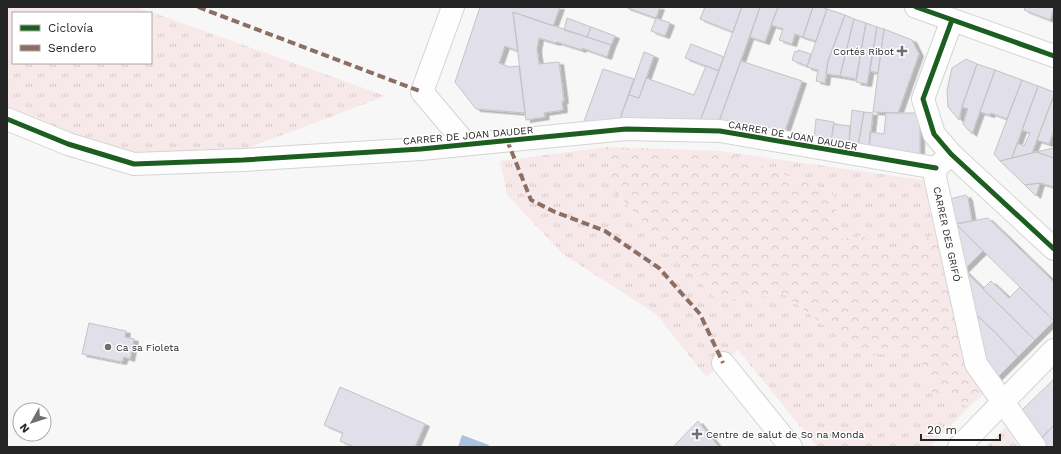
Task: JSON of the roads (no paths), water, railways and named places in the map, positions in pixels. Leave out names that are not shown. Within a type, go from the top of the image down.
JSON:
[{"type":"street","points":[[453,7],[422,92],[466,144]]},
{"type":"street","points":[[916,7],[1054,56]]},
{"type":"street","points":[[952,20],[923,100],[943,161],[1054,249]]},
{"type":"street","name":"CARRER DE JOAN DAUDER","points":[[7,119],[68,144],[134,164],[243,160],[421,149],[626,129],[720,131],[943,161]]},
{"type":"street","name":"CARRER DES GRIFÓ","points":[[943,161],[935,177],[976,364],[1035,447]]},
{"type":"street","points":[[959,447],[1054,350]]},
{"type":"street","points":[[723,363],[791,447]]},
{"type":"water","points":[[462,435],[489,445],[488,447],[458,447]]},
{"type":"place","name":"Cortés Ribot","points":[[902,51]]},
{"type":"place","name":"Ca sa Fioleta","points":[[108,347]]},
{"type":"place","name":"Centre de salut de So na Monda","points":[[697,434]]}]
